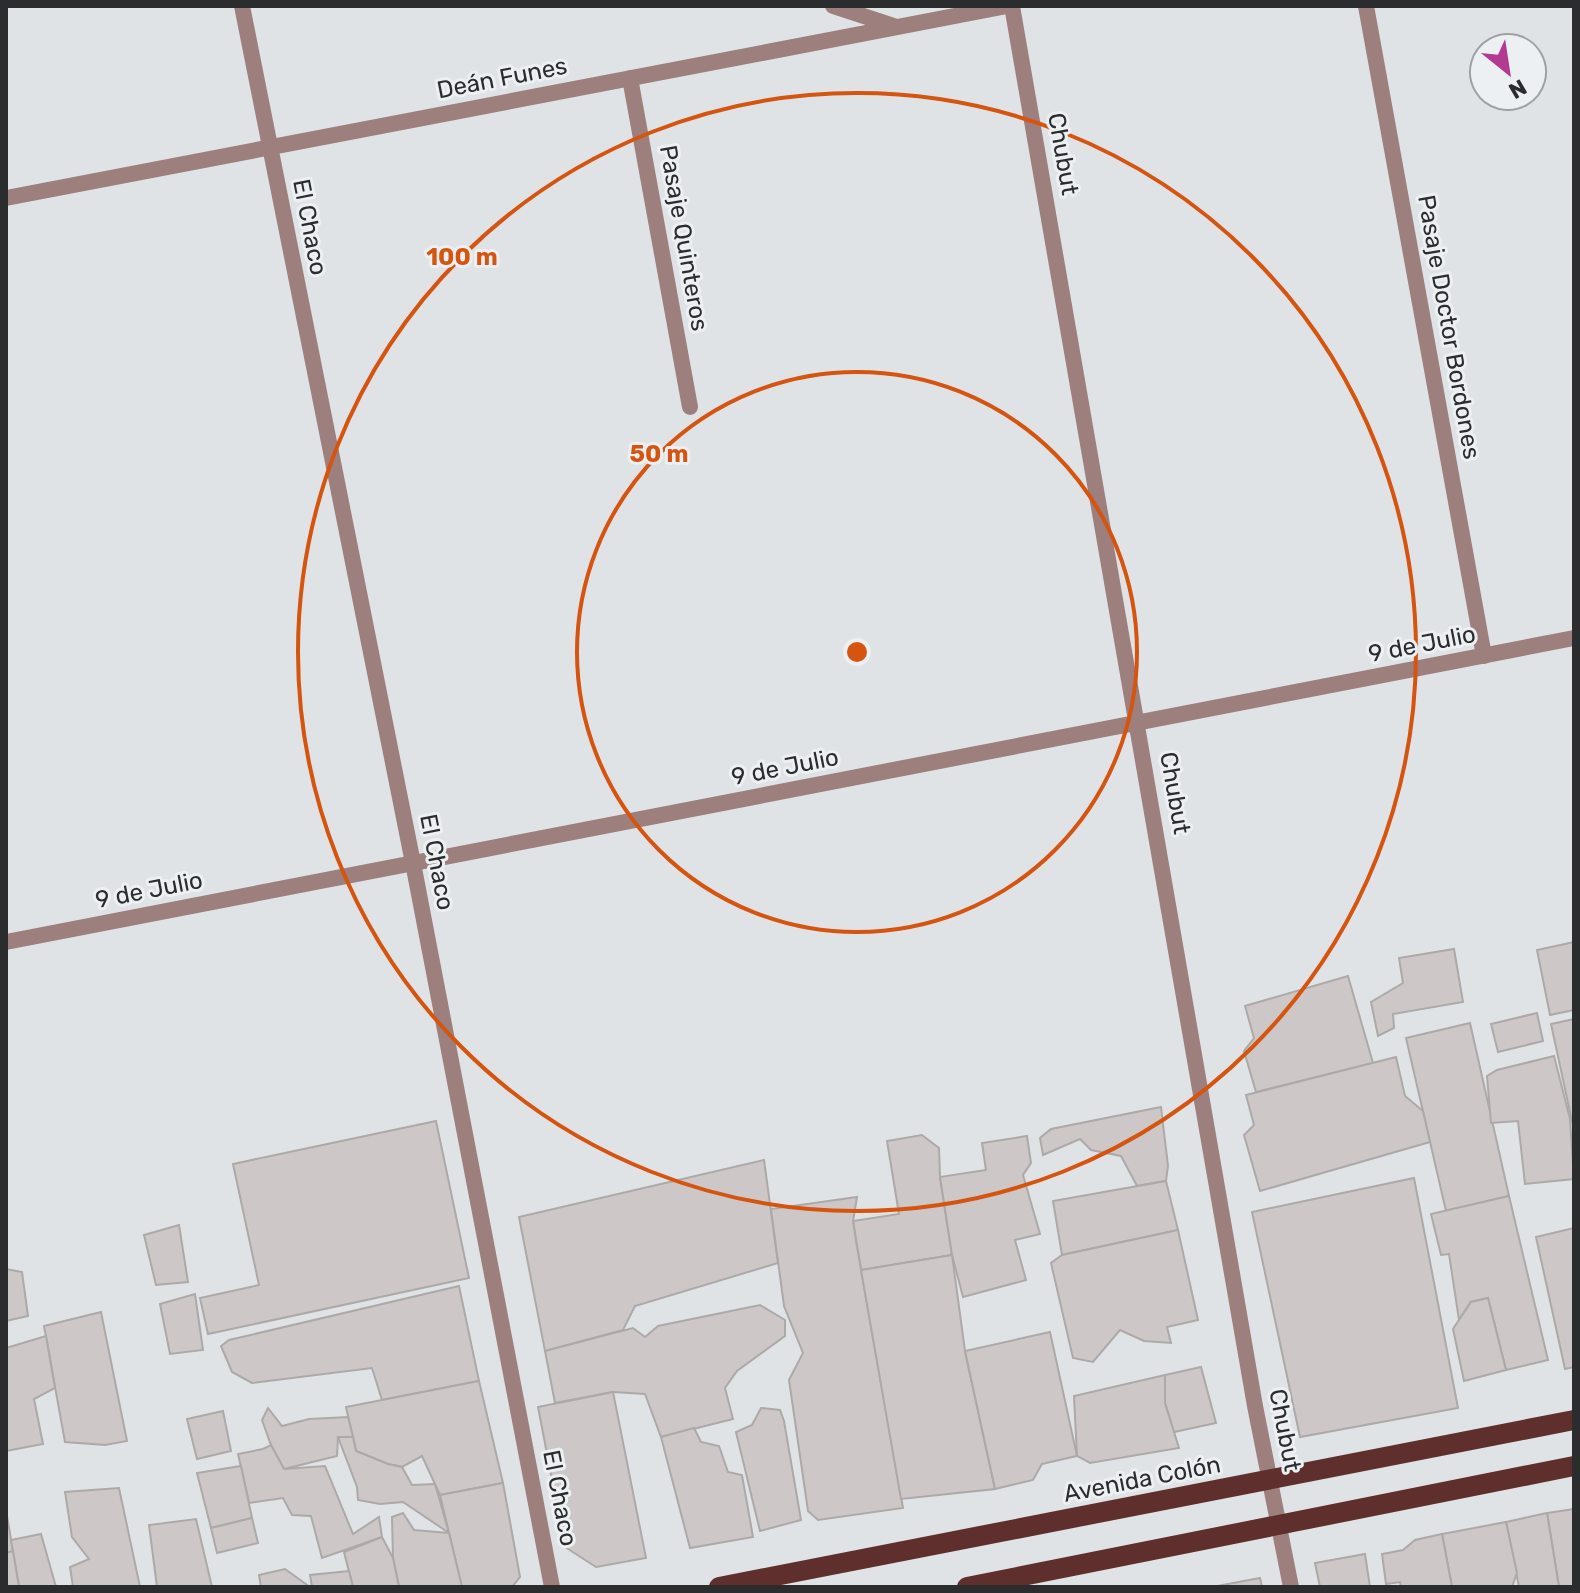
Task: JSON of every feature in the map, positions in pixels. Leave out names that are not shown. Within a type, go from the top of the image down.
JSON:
[{"type":"main road","name":"Avenida Colón","points":[[719,1587],[1574,1420]]},
{"type":"main road","points":[[967,1587],[1574,1466]]},
{"type":"street","name":"El Chaco","points":[[242,6],[413,863],[552,1587]]},
{"type":"street","points":[[833,6],[896,27]]},
{"type":"street","name":"Deán Funes","points":[[6,198],[1010,6]]},
{"type":"street","name":"Chubut","points":[[1010,6],[1138,723],[1255,1406],[1291,1587]]},
{"type":"street","name":"Pasaje Doctor Bordones","points":[[1366,6],[1484,656]]},
{"type":"street","name":"Pasaje Quinteros","points":[[630,78],[690,407]]},
{"type":"street","name":"9 de Julio","points":[[6,942],[1574,638]]},
{"type":"building","points":[[1574,942],[1574,1010],[1550,1015],[1537,950]]},
{"type":"building","points":[[1454,949],[1463,1002],[1393,1014],[1394,1028],[1378,1036],[1371,1002],[1403,983],[1399,958]]},
{"type":"building","points":[[1348,976],[1373,1063],[1256,1092],[1244,1051],[1254,1038],[1245,1006]]},
{"type":"building","points":[[1537,1013],[1543,1041],[1498,1052],[1491,1024]]},
{"type":"building","points":[[1574,1019],[1574,1126],[1573,1126],[1551,1024]]},
{"type":"building","points":[[1470,1023],[1509,1196],[1446,1211],[1406,1038]]},
{"type":"building","points":[[1554,1056],[1570,1119],[1574,1179],[1525,1184],[1518,1121],[1491,1123],[1487,1076],[1497,1070]]},
{"type":"building","points":[[1396,1057],[1405,1096],[1423,1111],[1430,1142],[1260,1191],[1244,1135],[1254,1125],[1246,1095]]},
{"type":"building","points":[[1161,1107],[1168,1166],[1166,1181],[1137,1186],[1121,1156],[1091,1150],[1080,1139],[1043,1155],[1040,1138],[1051,1129]]},
{"type":"building","points":[[436,1121],[469,1278],[208,1334],[200,1298],[259,1285],[233,1164]]},
{"type":"building","points":[[922,1135],[939,1148],[940,1177],[952,1255],[861,1270],[853,1221],[899,1214],[887,1141]]},
{"type":"building","points":[[1027,1136],[1031,1163],[1023,1175],[1040,1234],[1015,1240],[1026,1280],[963,1297],[952,1255],[940,1177],[986,1170],[982,1143]]},
{"type":"building","points":[[764,1160],[778,1263],[635,1306],[623,1330],[545,1351],[519,1217]]},
{"type":"building","points":[[1414,1178],[1458,1408],[1300,1437],[1252,1212]]},
{"type":"building","points":[[1166,1181],[1178,1230],[1062,1255],[1053,1201]]},
{"type":"building","points":[[1509,1196],[1548,1360],[1506,1370],[1488,1298],[1471,1302],[1459,1320],[1449,1254],[1441,1255],[1431,1214]]},
{"type":"building","points":[[857,1197],[853,1221],[903,1508],[818,1520],[808,1511],[789,1380],[803,1353],[784,1306],[771,1209]]},
{"type":"building","points":[[179,1225],[188,1282],[156,1285],[144,1235]]},
{"type":"building","points":[[1574,1228],[1574,1367],[1565,1369],[1536,1237]]},
{"type":"building","points":[[1178,1230],[1198,1320],[1167,1327],[1171,1343],[1144,1341],[1120,1330],[1093,1362],[1073,1358],[1051,1263],[1062,1255]]},
{"type":"building","points":[[952,1255],[965,1351],[995,1489],[901,1499],[861,1270]]},
{"type":"building","points":[[6,1269],[22,1272],[28,1316],[6,1321]]},
{"type":"building","points":[[459,1286],[479,1381],[382,1400],[372,1368],[252,1383],[232,1372],[221,1346],[229,1340]]},
{"type":"building","points":[[195,1294],[203,1350],[170,1354],[160,1304]]},
{"type":"building","points":[[1488,1298],[1506,1370],[1464,1381],[1453,1329],[1471,1302]]},
{"type":"building","points":[[760,1305],[785,1320],[785,1336],[737,1371],[725,1388],[733,1419],[661,1437],[645,1394],[613,1392],[555,1403],[545,1351],[633,1328],[645,1337],[658,1326]]},
{"type":"building","points":[[101,1312],[127,1441],[105,1445],[65,1442],[44,1326]]},
{"type":"building","points":[[1050,1332],[1077,1456],[1042,1464],[1033,1480],[995,1489],[965,1351]]},
{"type":"building","points":[[46,1336],[55,1388],[34,1399],[43,1444],[6,1451],[6,1348]]},
{"type":"building","points":[[1201,1367],[1216,1423],[1174,1432],[1165,1403],[1165,1375]]},
{"type":"building","points":[[1165,1375],[1165,1403],[1179,1448],[1090,1463],[1077,1456],[1074,1396]]},
{"type":"building","points":[[479,1381],[503,1483],[440,1495],[422,1456],[402,1467],[356,1451],[346,1407]]},
{"type":"building","points":[[613,1392],[646,1558],[596,1567],[565,1547],[538,1407]]},
{"type":"building","points":[[268,1408],[282,1426],[309,1419],[348,1417],[353,1437],[338,1437],[337,1456],[284,1469],[262,1420]]},
{"type":"building","points":[[761,1408],[780,1410],[784,1421],[801,1520],[760,1531],[736,1432],[752,1425]]},
{"type":"building","points":[[223,1411],[231,1451],[197,1459],[187,1419]]},
{"type":"building","points":[[694,1428],[701,1442],[719,1446],[728,1472],[742,1475],[753,1537],[690,1548],[661,1437]]},
{"type":"building","points":[[338,1437],[353,1437],[356,1451],[402,1467],[412,1485],[435,1484],[449,1533],[403,1502],[380,1504],[358,1500],[357,1487]]},
{"type":"building","points":[[271,1445],[284,1469],[325,1466],[353,1534],[379,1517],[382,1537],[322,1558],[311,1516],[292,1515],[283,1498],[249,1503],[238,1454]]},
{"type":"building","points":[[241,1466],[252,1518],[211,1528],[197,1473]]},
{"type":"building","points":[[503,1483],[520,1577],[512,1587],[462,1587],[440,1495]]},
{"type":"building","points":[[119,1488],[140,1587],[73,1587],[70,1567],[89,1559],[72,1537],[65,1492]]},
{"type":"building","points":[[1574,1509],[1574,1587],[1559,1587],[1547,1513]]},
{"type":"building","points":[[6,1510],[13,1551],[6,1553]]},
{"type":"building","points":[[403,1513],[414,1530],[449,1533],[462,1587],[399,1587],[393,1558],[392,1517]]},
{"type":"building","points":[[1547,1513],[1559,1587],[1519,1587],[1506,1522]]},
{"type":"building","points":[[252,1518],[258,1543],[217,1553],[211,1528]]},
{"type":"building","points":[[196,1519],[212,1587],[157,1587],[149,1525]]},
{"type":"building","points":[[1506,1522],[1517,1573],[1512,1587],[1452,1587],[1442,1534]]},
{"type":"building","points":[[41,1534],[56,1587],[19,1587],[11,1540]]},
{"type":"building","points":[[1442,1534],[1452,1587],[1401,1587],[1400,1582],[1386,1584],[1382,1554],[1403,1550],[1415,1540]]},
{"type":"building","points":[[382,1537],[393,1558],[399,1587],[353,1587],[344,1552]]},
{"type":"building","points":[[13,1551],[19,1587],[6,1587],[6,1553]]},
{"type":"building","points":[[1365,1554],[1370,1587],[1320,1587],[1315,1563]]},
{"type":"building","points":[[285,1569],[310,1587],[261,1587],[259,1575]]},
{"type":"building","points":[[349,1571],[353,1587],[312,1587],[310,1575]]},
{"type":"building","points":[[1260,1578],[1262,1587],[1212,1587]]}]
